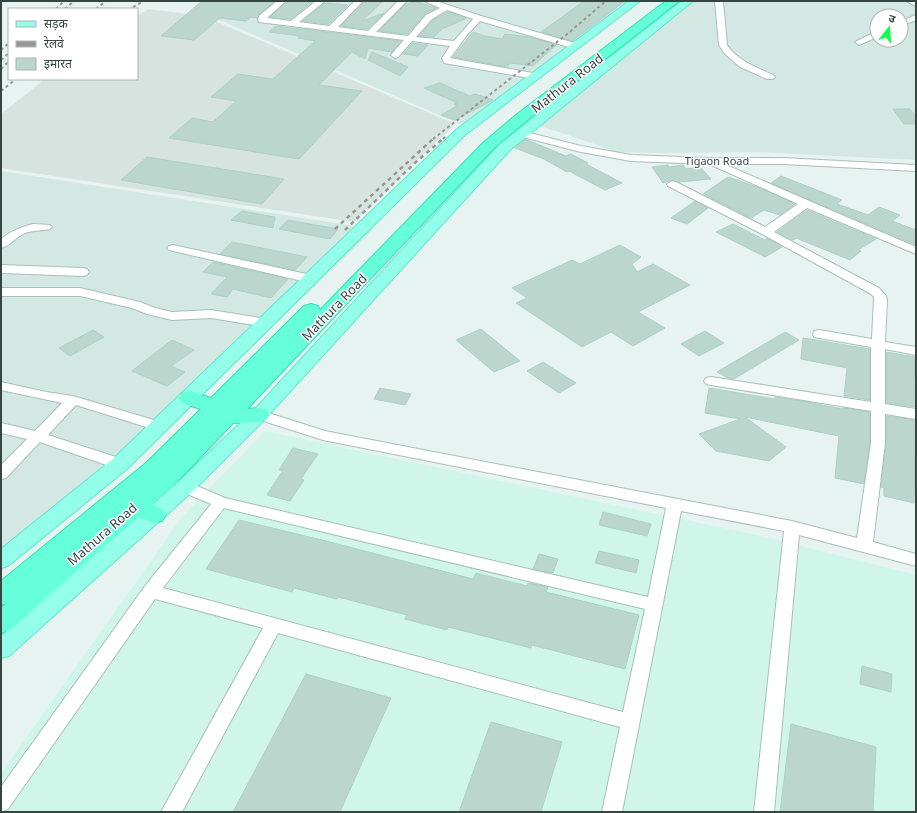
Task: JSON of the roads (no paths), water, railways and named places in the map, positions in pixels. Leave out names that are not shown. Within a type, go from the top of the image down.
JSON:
[{"type":"highway","name":"Mathura Road","points":[[449,179],[474,143],[657,1]]},
{"type":"highway","name":"Mathura Road","points":[[1,623],[144,510],[166,479],[222,411],[449,179],[521,118],[673,1]]},
{"type":"highway","points":[[189,398],[222,411],[259,415]]},
{"type":"highway","name":"Mathura Road","points":[[1,595],[222,411]]},
{"type":"main road","points":[[1,560],[120,464],[461,132],[635,1]]},
{"type":"main road","points":[[1,649],[144,510],[185,487],[259,415],[505,147],[688,1]]},
{"type":"street","points":[[282,1],[262,20],[456,44]]},
{"type":"street","points":[[292,24],[321,1]]},
{"type":"street","points":[[331,29],[359,1]]},
{"type":"street","points":[[370,33],[403,1]]},
{"type":"street","points":[[428,1],[478,18],[575,46]]},
{"type":"street","points":[[719,1],[722,39],[725,50],[734,59],[770,77]]},
{"type":"street","points":[[910,1],[916,4]]},
{"type":"street","points":[[395,55],[428,17],[447,7]]},
{"type":"street","points":[[478,18],[456,44],[446,58],[447,61],[535,76]]},
{"type":"street","points":[[859,42],[869,38]]},
{"type":"street","name":"Tigaon Road","points":[[524,131],[613,156],[650,160],[783,161],[916,168]]},
{"type":"street","name":"Tigaon Road","points":[[524,131],[613,151],[629,153],[767,155],[916,162]]},
{"type":"street","points":[[707,161],[916,251]]},
{"type":"street","points":[[672,184],[766,232],[880,296],[877,407],[878,443],[864,546]]},
{"type":"street","points":[[766,232],[805,204]]},
{"type":"street","points":[[1,245],[18,231],[46,227]]},
{"type":"street","points":[[173,248],[311,279]]},
{"type":"street","points":[[1,269],[83,272]]},
{"type":"street","points":[[28,292],[41,270]]},
{"type":"street","points":[[1,292],[80,292],[136,305],[151,311],[172,316],[211,314],[266,323]]},
{"type":"street","points":[[819,334],[916,351]]},
{"type":"street","points":[[711,381],[916,414]]},
{"type":"street","points":[[1,386],[72,400],[160,426]]},
{"type":"street","points":[[1,474],[72,400]]},
{"type":"street","points":[[259,415],[323,434],[792,527],[916,560]]},
{"type":"street","points":[[1,428],[37,436],[120,464]]},
{"type":"street","points":[[185,487],[221,502],[255,511],[655,605]]},
{"type":"street","points":[[1,803],[151,591],[221,502]]},
{"type":"street","points":[[612,812],[675,504]]},
{"type":"street","points":[[764,812],[792,527]]},
{"type":"street","points":[[151,591],[631,722]]},
{"type":"street","points":[[171,812],[274,624]]},
{"type":"railway","points":[[57,8],[64,1]]},
{"type":"railway","points":[[66,8],[74,1]]},
{"type":"railway","points":[[97,8],[106,1]]},
{"type":"railway","points":[[133,7],[144,1]]},
{"type":"railway","points":[[433,139],[566,35],[606,1]]},
{"type":"railway","points":[[1,50],[8,44]]},
{"type":"railway","points":[[1,60],[8,54]]},
{"type":"railway","points":[[1,69],[8,62]]},
{"type":"railway","points":[[1,91],[15,80]]},
{"type":"railway","points":[[444,138],[447,135]]},
{"type":"railway","points":[[335,229],[434,138]]},
{"type":"railway","points":[[345,230],[417,161],[444,138]]}]
